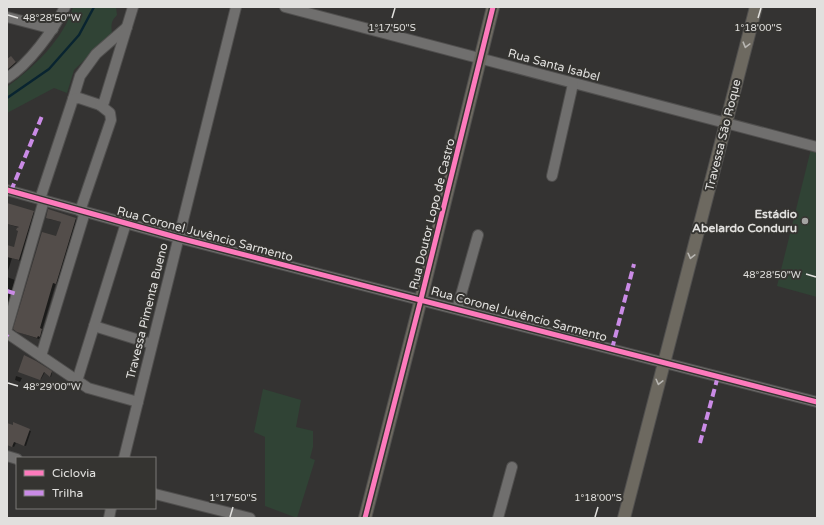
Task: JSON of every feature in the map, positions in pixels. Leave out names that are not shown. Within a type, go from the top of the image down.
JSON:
[{"type":"main road","name":"Rua Doutor Lopo de Castro","points":[[365,518],[421,300],[493,7]]},
{"type":"main road","name":"Travessa São Roque","points":[[624,518],[756,7]]},
{"type":"street","points":[[7,78],[16,72],[53,29],[65,7]]},
{"type":"street","points":[[100,105],[103,104],[106,98],[133,7]]},
{"type":"street","name":"Travessa Pimenta Bueno","points":[[124,457],[236,7]]},
{"type":"street","name":"Rua Santa Isabel","points":[[285,7],[817,147]]},
{"type":"street","points":[[7,17],[53,29]]},
{"type":"street","points":[[7,328],[42,200],[80,76],[96,54],[127,27]]},
{"type":"street","points":[[552,176],[573,84]]},
{"type":"street","points":[[40,356],[111,120],[110,113],[100,105],[79,98],[73,99]]},
{"type":"street","name":"Rua Coronel Juvêncio Sarmento","points":[[7,190],[179,238],[457,308],[817,402]]},
{"type":"street","points":[[77,381],[126,223]]},
{"type":"street","points":[[457,308],[478,235]]},
{"type":"street","points":[[94,326],[152,344]]},
{"type":"street","points":[[7,334],[88,388],[138,402]]},
{"type":"street","points":[[498,518],[512,467]]},
{"type":"street","points":[[156,494],[206,512],[250,518]]},
{"type":"green space","points":[[73,7],[116,7],[117,15],[112,23],[112,33],[74,70],[67,93],[54,88],[7,113],[7,87],[27,71],[46,52],[63,30]]},
{"type":"green space","name":"Estádio Abelardo Conduru","points":[[811,149],[817,151],[817,297],[777,286]]},
{"type":"green space","points":[[263,389],[301,400],[296,427],[313,431],[313,447],[310,458],[315,460],[297,518],[265,506],[265,437],[254,432]]},
{"type":"building","points":[[11,56],[16,62],[7,70],[7,59]]},
{"type":"building","points":[[7,203],[34,211],[19,260],[7,257],[7,245],[14,247],[18,231],[16,230],[19,227],[7,224]]},
{"type":"building","points":[[48,209],[76,218],[56,284],[53,283],[40,328],[42,329],[40,337],[38,336],[37,338],[17,332],[13,329],[42,232],[56,236],[61,222],[46,218]]},
{"type":"building","points":[[24,355],[52,371],[50,377],[44,372],[40,380],[18,372]]},
{"type":"building","points":[[13,422],[30,429],[24,446],[14,442],[12,447],[7,445],[7,423],[13,425]]},
{"type":"waterway","points":[[7,98],[49,69],[79,35],[94,7]]},
{"type":"marked path","points":[[11,191],[42,116]]},
{"type":"marked path","points":[[612,349],[634,264]]},
{"type":"marked path","points":[[7,291],[17,294]]},
{"type":"marked path","points":[[700,443],[718,376]]},
{"type":"cycle path","points":[[365,518],[493,7]]},
{"type":"cycle path","points":[[7,190],[179,238],[817,402]]},
{"type":"place","name":"Estádio Abelardo Conduru","points":[[805,221]]}]
